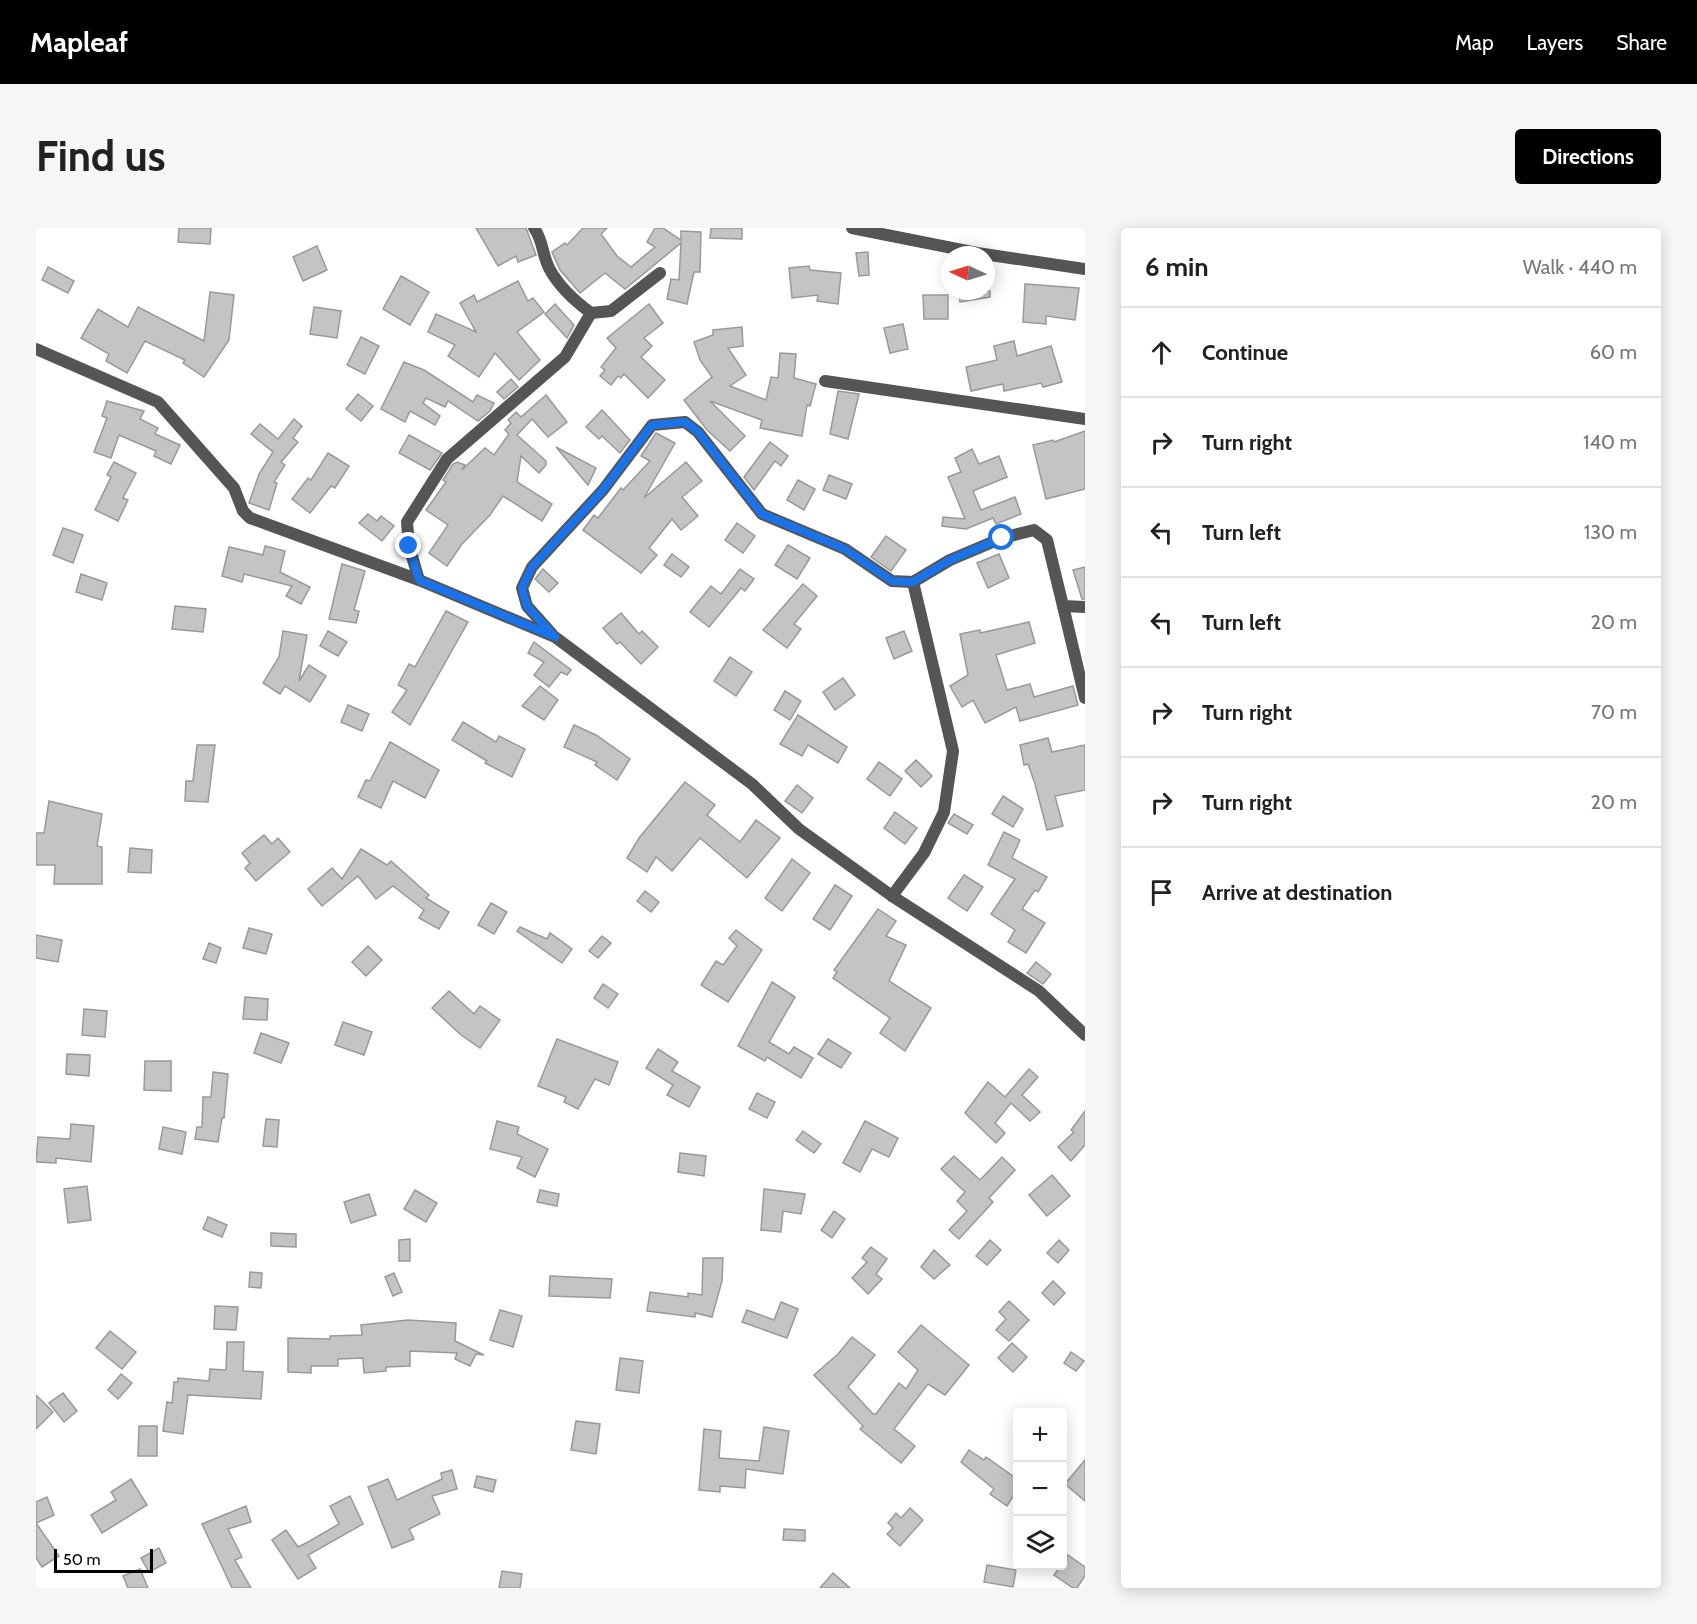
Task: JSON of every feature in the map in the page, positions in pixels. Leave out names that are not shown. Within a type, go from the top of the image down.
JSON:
[{"type":"street","points":[[534,228],[539,235],[549,268],[576,302],[591,313],[611,312],[660,273]]},
{"type":"street","points":[[852,228],[977,253],[1085,269]]},
{"type":"street","points":[[419,580],[409,546],[407,522],[447,459],[565,357],[591,313]]},
{"type":"street","points":[[36,349],[158,402],[234,488],[243,511],[250,518],[419,580],[555,637]]},
{"type":"street","points":[[825,381],[1085,419]]},
{"type":"street","points":[[1085,698],[1047,540],[1034,530],[1002,538],[950,560],[913,582],[892,581],[845,549],[762,514],[698,432],[685,422],[652,425],[603,490],[532,567],[522,588],[527,606],[555,637],[752,784],[799,829],[892,896],[1039,991],[1085,1035]]},
{"type":"street","points":[[892,896],[924,853],[944,812],[953,752],[913,582]]},
{"type":"street","points":[[1063,606],[1085,607]]},
{"type":"building","points":[[179,228],[211,228],[210,244],[178,242]]},
{"type":"building","points":[[476,228],[526,228],[536,255],[518,262],[516,256],[498,266]]},
{"type":"building","points":[[583,228],[607,228],[601,234],[617,256],[631,267],[655,247],[647,242],[655,228],[663,228],[681,240],[681,231],[701,232],[700,272],[694,272],[687,304],[667,299],[671,279],[679,280],[681,243],[625,289],[605,273],[580,293],[560,270],[552,252],[565,243],[567,245]]},
{"type":"building","points":[[711,228],[742,228],[742,239],[710,238]]},
{"type":"building","points":[[317,246],[327,270],[303,281],[293,257]]},
{"type":"building","points":[[868,252],[869,275],[859,276],[856,253]]},
{"type":"building","points":[[809,266],[810,270],[841,273],[838,304],[817,301],[818,295],[792,298],[789,268]]},
{"type":"building","points":[[48,267],[74,281],[68,293],[42,280]]},
{"type":"building","points":[[401,276],[429,292],[410,325],[383,309]]},
{"type":"building","points":[[518,281],[528,301],[533,298],[544,312],[517,332],[540,360],[519,380],[495,353],[479,377],[448,356],[455,345],[428,332],[436,314],[476,332],[460,303],[474,295],[477,302]]},
{"type":"building","points":[[1025,284],[1079,288],[1075,320],[1046,316],[1046,324],[1023,322]]},
{"type":"building","points":[[210,292],[234,295],[229,340],[204,377],[183,363],[185,360],[145,341],[127,373],[106,361],[109,354],[81,338],[98,309],[128,327],[138,307],[204,341]]},
{"type":"building","points":[[923,295],[941,295],[941,300],[948,300],[948,319],[924,319]]},
{"type":"building","points":[[555,304],[574,325],[567,338],[545,314]]},
{"type":"building","points":[[649,304],[663,323],[644,338],[652,346],[641,357],[665,380],[648,398],[624,374],[621,378],[618,376],[611,385],[600,376],[605,370],[601,367],[616,348],[607,338]]},
{"type":"building","points":[[314,307],[341,311],[337,338],[310,334]]},
{"type":"building","points":[[903,324],[908,349],[890,353],[884,328]]},
{"type":"building","points":[[742,327],[743,346],[728,348],[746,375],[730,386],[766,400],[771,377],[778,378],[780,353],[796,354],[794,378],[816,384],[810,406],[807,405],[802,436],[760,428],[762,420],[710,401],[745,436],[730,451],[707,430],[684,400],[712,377],[700,360],[694,342],[713,335],[713,330]]},
{"type":"building","points":[[361,337],[379,346],[365,374],[347,365]]},
{"type":"building","points":[[1014,341],[1017,356],[1051,346],[1062,382],[1043,387],[1041,383],[1004,391],[1003,384],[971,391],[966,367],[997,360],[994,346]]},
{"type":"building","points":[[404,362],[424,370],[473,402],[477,395],[494,403],[490,411],[478,421],[448,401],[445,407],[426,398],[423,403],[440,416],[435,425],[410,411],[405,422],[381,409]]},
{"type":"building","points":[[511,379],[518,387],[504,399],[497,392]]},
{"type":"building","points":[[838,391],[859,394],[848,439],[830,434]]},
{"type":"building","points":[[358,394],[373,406],[361,421],[346,409]]},
{"type":"building","points":[[546,395],[567,422],[548,437],[532,419],[517,435],[546,461],[546,465],[539,473],[521,456],[517,482],[552,504],[542,521],[503,496],[490,515],[462,544],[447,566],[429,553],[448,525],[426,510],[446,482],[443,480],[453,464],[457,462],[465,465],[462,470],[485,448],[494,455],[509,434],[505,430],[511,423],[508,420],[516,412],[521,417]]},
{"type":"building","points":[[107,401],[144,411],[140,419],[158,428],[155,434],[180,445],[171,464],[154,456],[156,451],[119,435],[111,458],[94,452],[107,418],[102,416]]},
{"type":"building","points":[[602,410],[630,440],[620,453],[602,436],[599,439],[586,427]]},
{"type":"building","points":[[294,419],[302,426],[293,438],[298,442],[281,462],[285,465],[274,482],[277,483],[269,510],[249,503],[259,474],[273,452],[251,434],[260,424],[278,439]]},
{"type":"building","points":[[1085,431],[1085,489],[1046,499],[1033,445],[1053,440],[1054,442]]},
{"type":"building","points":[[656,433],[675,443],[644,498],[686,462],[702,481],[682,497],[698,516],[681,530],[672,519],[649,548],[657,555],[641,573],[583,530],[594,515],[598,518],[621,488],[623,490],[650,461],[641,456]]},
{"type":"building","points":[[409,435],[442,453],[430,470],[399,453]]},
{"type":"building","points":[[770,442],[788,456],[781,466],[775,461],[754,490],[744,477]]},
{"type":"building","points":[[556,447],[596,468],[588,485]]},
{"type":"building","points":[[972,449],[979,464],[999,456],[1007,477],[973,491],[981,510],[1015,497],[1021,514],[996,524],[993,518],[966,529],[942,526],[943,517],[965,519],[948,477],[961,472],[955,458]]},
{"type":"building","points":[[328,453],[349,466],[335,488],[331,486],[310,513],[292,499],[308,478],[311,480]]},
{"type":"building","points":[[114,462],[136,473],[123,498],[128,500],[118,521],[95,510],[111,477],[107,475]]},
{"type":"building","points":[[829,475],[852,484],[846,499],[823,490]]},
{"type":"building","points":[[798,480],[815,489],[804,510],[787,500]]},
{"type":"building","points":[[368,514],[377,521],[381,516],[394,526],[382,541],[359,523]]},
{"type":"building","points":[[737,523],[755,536],[743,553],[725,540]]},
{"type":"building","points":[[63,528],[83,535],[73,563],[53,555]]},
{"type":"building","points":[[886,536],[906,550],[891,571],[871,557]]},
{"type":"building","points":[[788,545],[810,558],[797,579],[775,565]]},
{"type":"building","points":[[265,546],[285,551],[280,572],[310,587],[301,604],[286,596],[292,586],[244,574],[242,582],[222,576],[229,547],[263,555]]},
{"type":"building","points":[[672,554],[689,567],[681,577],[664,565]]},
{"type":"building","points":[[999,554],[1009,578],[988,588],[977,563]]},
{"type":"building","points":[[342,564],[365,571],[354,610],[359,611],[356,623],[329,619]]},
{"type":"building","points":[[1085,567],[1085,599],[1082,599],[1073,570]]},
{"type":"building","points":[[543,569],[558,583],[549,592],[535,579]]},
{"type":"building","points":[[740,569],[754,579],[745,591],[741,588],[709,627],[690,612],[711,586],[721,594]]},
{"type":"building","points":[[81,574],[107,583],[102,600],[76,592]]},
{"type":"building","points":[[803,584],[817,596],[794,624],[801,629],[787,648],[763,630]]},
{"type":"building","points":[[175,606],[206,609],[203,632],[172,629]]},
{"type":"building","points":[[446,611],[468,622],[410,725],[392,712],[407,690],[398,685],[409,664],[415,667]]},
{"type":"building","points":[[621,613],[639,634],[642,631],[658,647],[641,664],[620,642],[617,644],[603,628]]},
{"type":"building","points":[[1029,622],[1035,643],[996,655],[1007,690],[1030,684],[1034,697],[1073,686],[1078,705],[1020,721],[1016,707],[985,723],[973,700],[962,707],[950,686],[968,675],[960,634],[980,630],[980,633]]},
{"type":"building","points":[[283,631],[307,635],[299,681],[309,665],[326,676],[310,702],[285,686],[280,694],[263,683],[279,657]]},
{"type":"building","points":[[328,631],[347,642],[338,656],[320,646]]},
{"type":"building","points":[[904,631],[912,651],[894,659],[886,638]]},
{"type":"building","points":[[534,642],[571,670],[567,675],[561,672],[549,687],[534,675],[544,662],[528,653]]},
{"type":"building","points":[[730,657],[752,672],[736,696],[714,681]]},
{"type":"building","points":[[843,678],[855,695],[835,710],[823,692]]},
{"type":"building","points":[[540,686],[558,700],[544,720],[522,706]]},
{"type":"building","points":[[785,691],[801,701],[790,720],[774,710]]},
{"type":"building","points":[[348,705],[369,714],[362,731],[341,722]]},
{"type":"building","points":[[798,715],[847,747],[838,763],[808,745],[802,756],[780,744]]},
{"type":"building","points":[[463,722],[496,742],[499,736],[525,749],[512,777],[485,763],[487,761],[452,740]]},
{"type":"building","points":[[574,725],[596,735],[630,759],[617,780],[595,765],[597,762],[564,747]]},
{"type":"building","points":[[1048,738],[1052,752],[1085,745],[1085,790],[1055,796],[1063,826],[1047,830],[1035,784],[1028,764],[1024,765],[1020,745]]},
{"type":"building","points":[[390,742],[439,770],[425,798],[393,781],[381,808],[358,797],[366,780],[370,781]]},
{"type":"building","points":[[197,745],[215,745],[208,802],[185,801],[186,781],[193,781]]},
{"type":"building","points":[[916,760],[932,776],[921,787],[905,771]]},
{"type":"building","points":[[879,762],[902,779],[890,796],[867,779]]},
{"type":"building","points":[[685,782],[715,805],[707,815],[740,842],[756,820],[780,838],[747,878],[700,838],[672,871],[656,857],[647,872],[627,858],[639,838]]},
{"type":"building","points":[[797,785],[813,798],[802,813],[785,801]]},
{"type":"building","points":[[1003,796],[1023,809],[1013,827],[992,814]]},
{"type":"building","points":[[49,801],[102,814],[97,846],[102,847],[102,884],[54,884],[55,865],[36,865],[36,833],[44,833]]},
{"type":"building","points":[[895,812],[917,828],[905,844],[884,828]]},
{"type":"building","points":[[954,814],[973,825],[967,834],[948,823]]},
{"type":"building","points":[[1004,832],[1020,840],[1012,858],[1047,877],[1038,892],[1035,890],[1022,909],[1045,923],[1026,953],[1008,942],[1015,930],[991,914],[1015,879],[988,865]]},
{"type":"building","points":[[264,835],[272,844],[278,838],[290,852],[256,881],[245,868],[250,863],[242,853]]},
{"type":"building","points":[[130,848],[152,850],[151,873],[128,872]]},
{"type":"building","points":[[361,849],[387,865],[391,861],[429,895],[426,898],[449,912],[439,929],[419,918],[424,910],[393,886],[376,899],[358,876],[322,906],[308,889],[332,868],[342,879]]},
{"type":"building","points":[[792,859],[810,873],[782,911],[765,898]]},
{"type":"building","points":[[964,875],[983,887],[967,911],[948,898]]},
{"type":"building","points":[[835,885],[852,896],[830,930],[813,919]]},
{"type":"building","points":[[645,891],[659,902],[651,912],[637,901]]},
{"type":"building","points":[[491,903],[507,912],[494,934],[478,925]]},
{"type":"building","points":[[878,909],[896,921],[886,936],[906,945],[889,981],[931,1008],[905,1051],[880,1033],[890,1018],[833,978],[837,972],[834,970]]},
{"type":"building","points":[[520,927],[547,939],[550,933],[572,949],[562,963],[517,931]]},
{"type":"building","points":[[249,928],[272,934],[266,954],[243,948]]},
{"type":"building","points":[[736,930],[762,950],[728,1002],[701,985],[716,961],[723,965],[737,946],[729,938]]},
{"type":"building","points":[[36,935],[62,940],[58,962],[36,958]]},
{"type":"building","points":[[602,936],[611,943],[598,958],[589,951]]},
{"type":"building","points":[[209,943],[221,948],[216,963],[203,959]]},
{"type":"building","points":[[368,946],[382,960],[366,976],[352,962]]},
{"type":"building","points":[[1036,962],[1051,974],[1043,984],[1027,973]]},
{"type":"building","points":[[772,982],[795,997],[769,1042],[789,1054],[794,1047],[813,1058],[801,1078],[767,1057],[765,1061],[738,1046]]},
{"type":"building","points":[[603,984],[618,994],[608,1008],[594,998]]},
{"type":"building","points":[[449,991],[474,1014],[480,1006],[500,1020],[480,1048],[461,1035],[432,1008]]},
{"type":"building","points":[[245,997],[268,999],[267,1020],[243,1019]]},
{"type":"building","points":[[84,1009],[107,1011],[105,1037],[82,1035]]},
{"type":"building","points":[[343,1022],[372,1032],[364,1055],[335,1045]]},
{"type":"building","points":[[261,1033],[289,1043],[281,1063],[254,1053]]},
{"type":"building","points":[[557,1039],[618,1062],[609,1085],[595,1079],[578,1109],[564,1102],[566,1097],[538,1086]]},
{"type":"building","points":[[828,1039],[851,1053],[841,1068],[818,1054]]},
{"type":"building","points":[[658,1049],[678,1062],[672,1071],[700,1087],[689,1107],[667,1095],[673,1085],[646,1068]]},
{"type":"building","points":[[67,1054],[90,1055],[89,1076],[66,1074]]},
{"type":"building","points":[[145,1061],[171,1061],[171,1091],[144,1090]]},
{"type":"building","points":[[1029,1069],[1038,1077],[1022,1095],[1040,1112],[1030,1121],[1011,1103],[995,1123],[1005,1133],[996,1143],[965,1113],[988,1082],[1005,1097]]},
{"type":"building","points":[[213,1072],[228,1074],[224,1118],[222,1118],[218,1142],[195,1139],[197,1127],[202,1127],[203,1097],[211,1097]]},
{"type":"building","points":[[757,1093],[775,1102],[767,1118],[749,1109]]},
{"type":"building","points":[[1085,1111],[1085,1145],[1071,1161],[1058,1147],[1074,1132],[1071,1130]]},
{"type":"building","points":[[266,1119],[279,1120],[277,1147],[263,1146]]},
{"type":"building","points":[[497,1121],[519,1127],[517,1134],[548,1149],[535,1177],[517,1168],[522,1157],[490,1149]]},
{"type":"building","points":[[865,1121],[898,1138],[889,1157],[872,1149],[860,1172],[843,1163]]},
{"type":"building","points":[[71,1124],[94,1126],[91,1162],[56,1158],[56,1163],[36,1162],[38,1137],[70,1139]]},
{"type":"building","points":[[163,1127],[186,1132],[182,1154],[159,1149]]},
{"type":"building","points":[[803,1131],[821,1144],[814,1153],[796,1140]]},
{"type":"building","points":[[680,1153],[706,1156],[704,1176],[678,1172]]},
{"type":"building","points":[[954,1156],[980,1180],[1002,1157],[1015,1170],[989,1198],[993,1202],[959,1239],[949,1230],[967,1211],[957,1201],[965,1192],[941,1169]]},
{"type":"building","points":[[1052,1175],[1070,1196],[1047,1216],[1029,1195]]},
{"type":"building","points":[[87,1186],[91,1220],[68,1223],[64,1189]]},
{"type":"building","points":[[764,1189],[805,1194],[801,1214],[783,1211],[781,1232],[761,1230]]},
{"type":"building","points":[[415,1190],[437,1203],[426,1222],[404,1209]]},
{"type":"building","points":[[540,1190],[559,1194],[557,1206],[537,1202]]},
{"type":"building","points":[[369,1194],[376,1215],[351,1223],[344,1202]]},
{"type":"building","points":[[834,1211],[845,1219],[832,1238],[821,1230]]},
{"type":"building","points":[[208,1217],[227,1225],[222,1237],[203,1229]]},
{"type":"building","points":[[271,1233],[296,1234],[296,1247],[271,1246]]},
{"type":"building","points":[[410,1239],[410,1261],[399,1261],[399,1240]]},
{"type":"building","points":[[990,1240],[1001,1250],[987,1265],[976,1256]]},
{"type":"building","points":[[1059,1240],[1069,1250],[1058,1263],[1047,1253]]},
{"type":"building","points":[[871,1247],[887,1259],[876,1274],[882,1279],[868,1294],[852,1278],[867,1262],[862,1258]]},
{"type":"building","points":[[934,1250],[950,1265],[934,1279],[921,1267]]},
{"type":"building","points":[[703,1258],[723,1258],[722,1281],[712,1317],[695,1313],[695,1317],[647,1311],[650,1292],[688,1297],[688,1293],[702,1295]]},
{"type":"building","points":[[250,1272],[262,1273],[261,1288],[249,1287]]},
{"type":"building","points":[[394,1273],[402,1292],[393,1296],[385,1277]]},
{"type":"building","points":[[550,1276],[612,1279],[610,1298],[549,1296]]},
{"type":"building","points":[[1053,1281],[1065,1293],[1054,1305],[1042,1293]]},
{"type":"building","points":[[1009,1301],[1029,1320],[1009,1341],[996,1330],[1006,1319],[999,1312]]},
{"type":"building","points":[[781,1302],[798,1309],[787,1338],[742,1322],[747,1310],[774,1320]]},
{"type":"building","points":[[215,1306],[238,1307],[236,1330],[214,1329]]},
{"type":"building","points":[[500,1310],[522,1316],[513,1347],[490,1340]]},
{"type":"building","points":[[408,1320],[456,1323],[455,1341],[484,1355],[476,1354],[470,1366],[455,1359],[457,1353],[410,1351],[410,1366],[386,1367],[386,1371],[364,1373],[363,1358],[338,1359],[338,1366],[311,1366],[311,1373],[288,1372],[288,1338],[330,1339],[330,1336],[362,1335],[361,1325]]},
{"type":"building","points":[[921,1325],[969,1365],[945,1395],[928,1384],[894,1429],[915,1446],[901,1463],[860,1429],[863,1426],[814,1375],[838,1354],[852,1337],[875,1355],[848,1387],[873,1414],[876,1414],[899,1383],[906,1389],[918,1370],[898,1352]]},
{"type":"building","points":[[110,1331],[136,1352],[122,1369],[96,1348]]},
{"type":"building","points":[[227,1342],[244,1342],[243,1371],[263,1372],[261,1399],[188,1395],[183,1434],[163,1431],[167,1402],[172,1403],[174,1382],[178,1382],[178,1378],[209,1381],[210,1369],[226,1370]]},
{"type":"building","points":[[1012,1343],[1027,1357],[1013,1372],[998,1358]]},
{"type":"building","points":[[1071,1352],[1084,1361],[1076,1371],[1064,1363]]},
{"type":"building","points":[[620,1358],[643,1361],[639,1393],[616,1390]]},
{"type":"building","points":[[121,1374],[132,1383],[118,1399],[108,1390]]},
{"type":"building","points":[[63,1393],[77,1411],[64,1422],[49,1403]]},
{"type":"building","points":[[36,1395],[53,1412],[36,1429]]},
{"type":"building","points":[[576,1421],[600,1424],[596,1454],[571,1450]]},
{"type":"building","points":[[139,1426],[157,1426],[157,1456],[138,1456]]},
{"type":"building","points":[[764,1427],[789,1431],[783,1474],[746,1469],[745,1488],[720,1486],[720,1492],[699,1490],[704,1429],[721,1431],[719,1458],[759,1461]]},
{"type":"building","points":[[969,1450],[984,1460],[986,1457],[1013,1476],[1013,1496],[1007,1506],[990,1494],[994,1489],[961,1462]]},
{"type":"building","points":[[1085,1460],[1085,1501],[1067,1486],[1067,1482]]},
{"type":"building","points":[[452,1470],[457,1489],[432,1496],[440,1514],[409,1529],[414,1539],[392,1548],[368,1487],[388,1479],[397,1500],[442,1479],[441,1473]]},
{"type":"building","points":[[477,1476],[496,1480],[493,1492],[474,1487]]},
{"type":"building","points":[[131,1479],[147,1505],[102,1533],[91,1515],[116,1500],[111,1492]]},
{"type":"building","points":[[350,1496],[363,1524],[308,1555],[316,1568],[298,1579],[272,1540],[286,1530],[298,1547],[308,1542],[339,1524],[330,1506]]},
{"type":"building","points":[[47,1497],[54,1515],[36,1523],[36,1502]]},
{"type":"building","points":[[246,1506],[251,1522],[228,1529],[242,1557],[235,1560],[251,1588],[232,1588],[202,1524]]},
{"type":"building","points":[[910,1508],[923,1520],[900,1546],[887,1534],[893,1528],[888,1523],[896,1513],[901,1518]]},
{"type":"building","points":[[36,1523],[59,1556],[42,1567],[36,1558]]},
{"type":"building","points":[[784,1529],[805,1530],[805,1541],[783,1540]]},
{"type":"building","points":[[159,1548],[166,1563],[149,1572],[141,1558]]},
{"type":"building","points":[[1067,1556],[1085,1567],[1085,1576],[1077,1588],[1073,1588],[1054,1575],[1058,1570],[1067,1570]]},
{"type":"building","points":[[987,1565],[1016,1570],[1013,1587],[984,1582]]},
{"type":"building","points":[[140,1569],[148,1588],[128,1588],[123,1576]]},
{"type":"building","points":[[502,1571],[522,1574],[520,1588],[499,1588]]},
{"type":"building","points":[[833,1573],[850,1588],[820,1588]]},
{"type":"route","points":[[409,546],[419,580],[555,637],[527,606],[522,588],[532,567],[603,490],[652,425],[685,422],[698,432],[762,514],[845,549],[892,581],[913,582],[950,560],[1002,538]]}]
